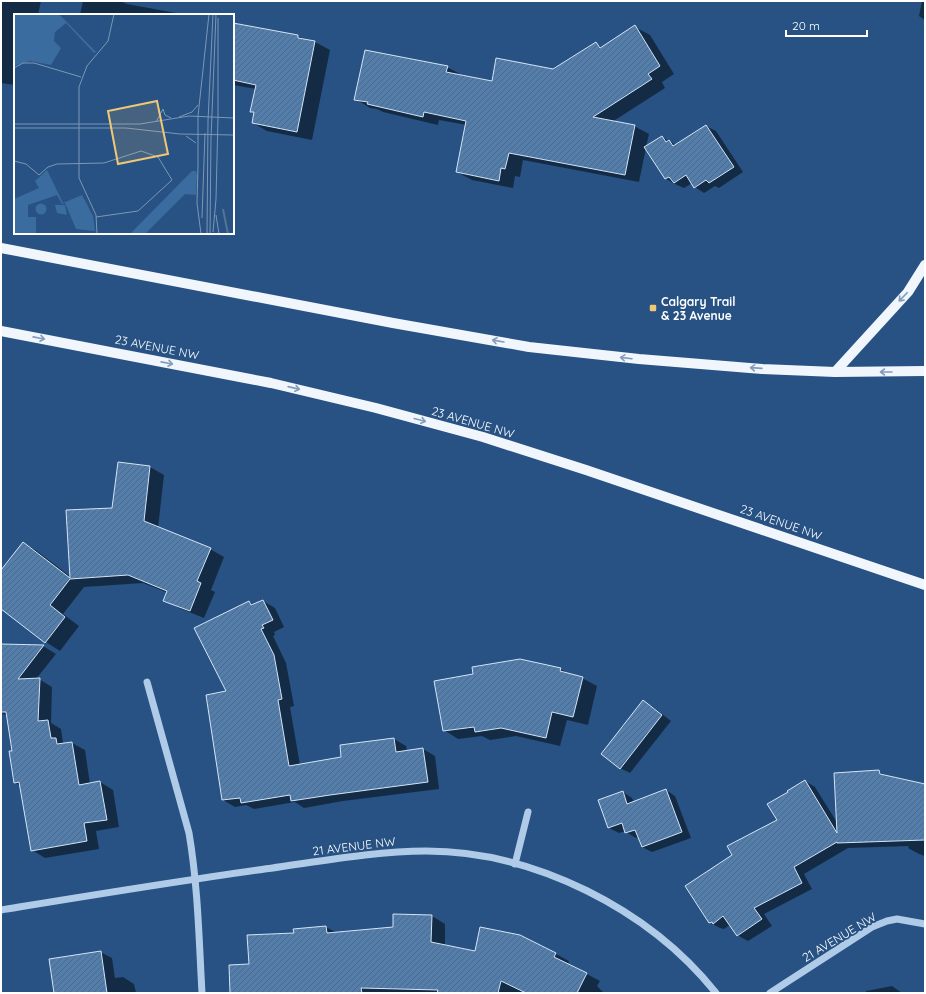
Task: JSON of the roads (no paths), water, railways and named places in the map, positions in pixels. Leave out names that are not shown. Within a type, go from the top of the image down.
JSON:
[{"type":"main road","points":[[1,248],[393,323],[529,347],[639,359],[762,368],[835,372],[925,371]]},
{"type":"main road","points":[[835,372],[908,292],[925,265]]},
{"type":"main road","name":"23 AVENUE NW","points":[[1,331],[271,383],[391,412],[483,437],[925,585]]},
{"type":"street","points":[[147,682],[189,833],[195,879],[202,993]]},
{"type":"street","points":[[515,864],[528,812]]},
{"type":"street","name":"21 AVENUE NW","points":[[1,910],[195,879],[402,851],[454,852],[481,856],[515,864],[592,892],[630,914],[662,939],[691,965],[716,993]]},
{"type":"street","name":"21 AVENUE NW","points":[[770,993],[877,925],[897,919],[925,924]]},
{"type":"place","name":"Calgary Trail & 23 Avenue","points":[[653,308]]}]
